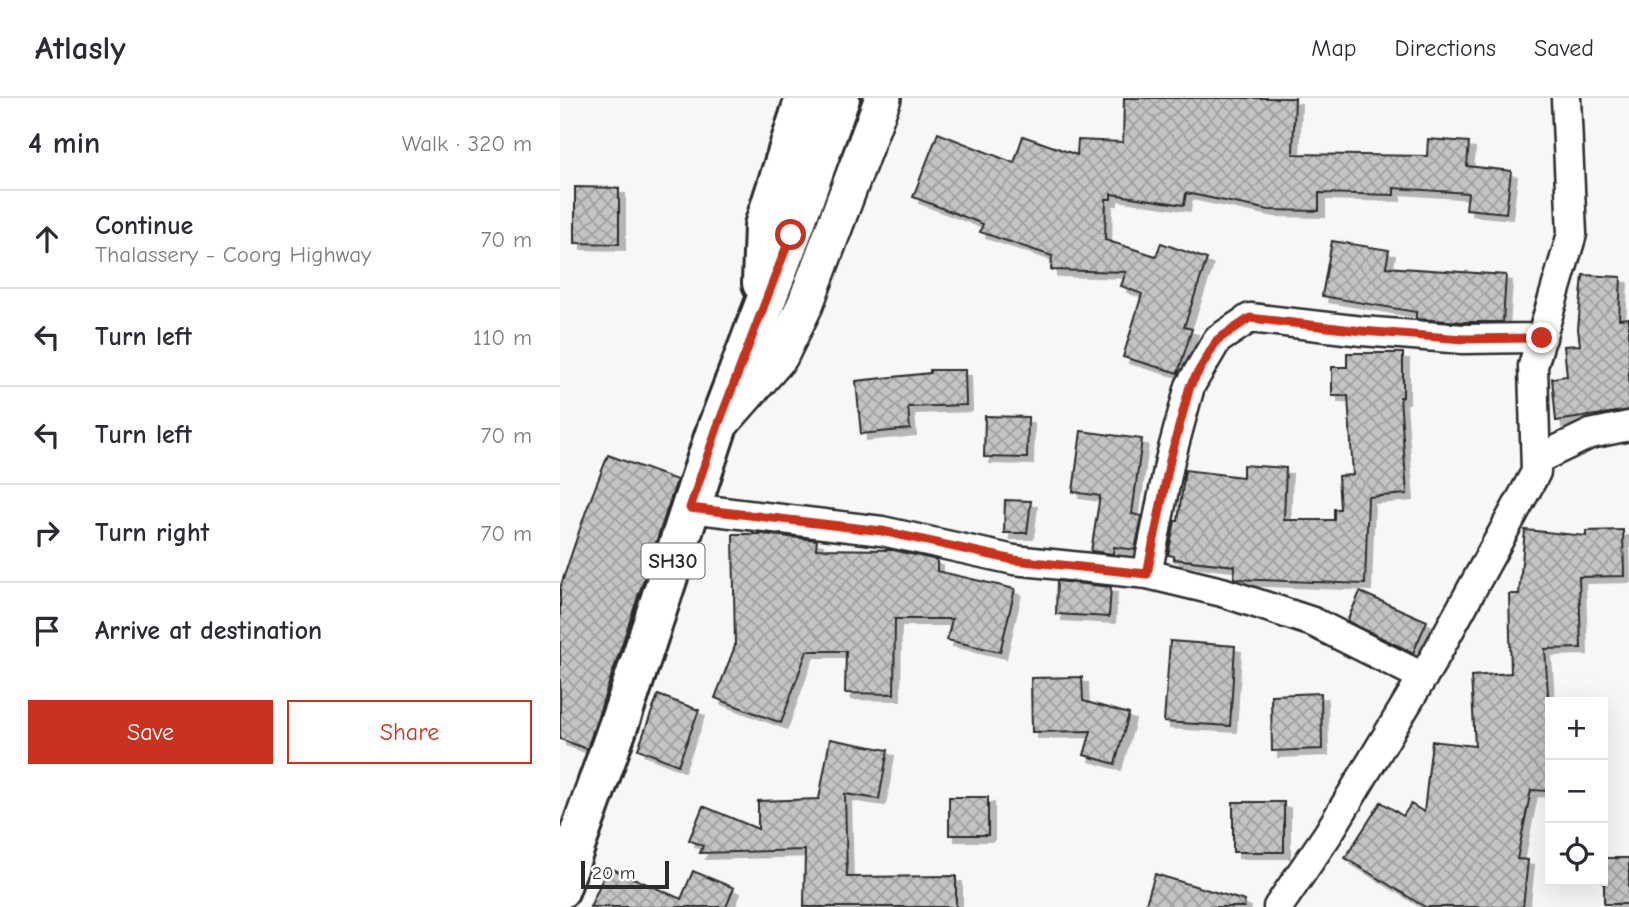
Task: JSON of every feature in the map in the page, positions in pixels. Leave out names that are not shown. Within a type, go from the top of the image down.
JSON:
[{"type":"main road","name":"SH30","points":[[762,310],[764,226],[805,98]]},
{"type":"main road","name":"SH30","points":[[560,889],[628,698],[717,428],[839,98]]},
{"type":"street","points":[[717,428],[780,356],[805,305],[883,98]]},
{"type":"street","points":[[1279,907],[1328,834],[1423,677],[1536,472],[1534,366],[1572,234],[1566,98]]},
{"type":"street","points":[[1147,574],[1170,460],[1190,386],[1217,340],[1250,318],[1450,338],[1542,338]]},
{"type":"street","points":[[1536,460],[1590,434],[1629,426]]},
{"type":"street","points":[[690,508],[882,531],[1014,560],[1147,574],[1222,593],[1313,622],[1423,677]]},
{"type":"building","points":[[1124,98],[1295,98],[1293,154],[1427,156],[1428,139],[1469,142],[1467,166],[1511,171],[1506,213],[1466,209],[1468,193],[1394,188],[1394,195],[1319,193],[1319,211],[1269,210],[1186,193],[1184,205],[1111,194],[1111,199],[1106,199],[1105,240],[1156,256],[1161,243],[1207,259],[1184,327],[1192,329],[1178,373],[1123,357],[1142,294],[1121,286],[1126,272],[1051,270],[1052,256],[980,232],[983,224],[913,197],[938,133],[1014,163],[1023,136],[1077,155],[1078,140],[1123,142]]},
{"type":"building","points":[[575,187],[619,188],[619,244],[575,243]]},
{"type":"building","points":[[1332,241],[1389,250],[1386,267],[1506,275],[1503,322],[1416,319],[1416,312],[1322,296]]},
{"type":"building","points":[[1583,275],[1621,277],[1619,319],[1629,318],[1629,410],[1556,421],[1552,378],[1567,376],[1564,346],[1580,345],[1578,329]]},
{"type":"building","points":[[1347,353],[1403,353],[1403,397],[1400,397],[1407,494],[1368,497],[1365,584],[1236,579],[1235,566],[1174,559],[1174,556],[1168,555],[1175,521],[1178,521],[1185,470],[1243,477],[1243,465],[1286,468],[1284,520],[1334,520],[1334,509],[1340,509],[1338,476],[1353,475],[1348,396],[1332,396],[1332,367],[1347,367]]},
{"type":"building","points":[[930,370],[965,370],[966,405],[908,407],[910,429],[861,434],[856,381],[930,373]]},
{"type":"building","points":[[985,416],[1028,417],[1027,458],[984,457]]},
{"type":"building","points":[[1081,431],[1142,439],[1132,514],[1142,516],[1135,550],[1114,547],[1113,554],[1091,551],[1100,496],[1073,492]]},
{"type":"building","points":[[608,455],[677,480],[587,749],[560,739],[560,588]]},
{"type":"building","points":[[1005,500],[1031,501],[1027,533],[1004,533]]},
{"type":"building","points":[[1525,530],[1586,536],[1586,531],[1623,530],[1624,576],[1579,577],[1581,648],[1545,649],[1548,697],[1545,697],[1545,791],[1531,790],[1517,859],[1528,860],[1523,907],[1425,907],[1345,858],[1381,802],[1403,816],[1411,804],[1424,812],[1432,741],[1475,746],[1471,676],[1511,673],[1509,594],[1519,594]]},
{"type":"building","points":[[733,534],[763,534],[817,540],[816,549],[893,550],[937,560],[937,571],[1015,589],[1000,652],[947,640],[952,619],[895,619],[894,694],[845,693],[846,651],[807,651],[781,723],[715,698],[735,646]]},
{"type":"building","points":[[1057,581],[1111,587],[1109,617],[1056,614]]},
{"type":"building","points":[[1360,592],[1427,621],[1413,653],[1347,621]]},
{"type":"building","points":[[1170,641],[1235,646],[1230,726],[1164,722]]},
{"type":"building","points":[[1082,677],[1083,701],[1129,714],[1115,764],[1084,755],[1091,731],[1032,732],[1031,678]]},
{"type":"building","points":[[1321,693],[1322,749],[1272,751],[1271,695]]},
{"type":"building","points":[[658,695],[699,710],[678,765],[638,749]]},
{"type":"building","points":[[830,739],[888,750],[879,799],[845,794],[847,877],[956,876],[956,907],[804,907],[805,850],[700,853],[703,846],[689,840],[703,806],[758,829],[758,801],[819,799]]},
{"type":"building","points":[[949,797],[988,797],[988,835],[949,835]]},
{"type":"building","points":[[1233,802],[1284,802],[1284,852],[1233,852]]},
{"type":"building","points":[[1608,858],[1629,858],[1629,904],[1604,904],[1604,886],[1608,886]]},
{"type":"building","points":[[608,867],[681,899],[693,871],[734,888],[726,907],[590,907]]},
{"type":"building","points":[[1155,874],[1245,901],[1244,907],[1145,907]]},
{"type":"route","points":[[791,235],[717,428],[690,508],[882,531],[1014,560],[1147,574],[1170,460],[1190,386],[1217,340],[1250,318],[1463,339],[1542,338]]}]
